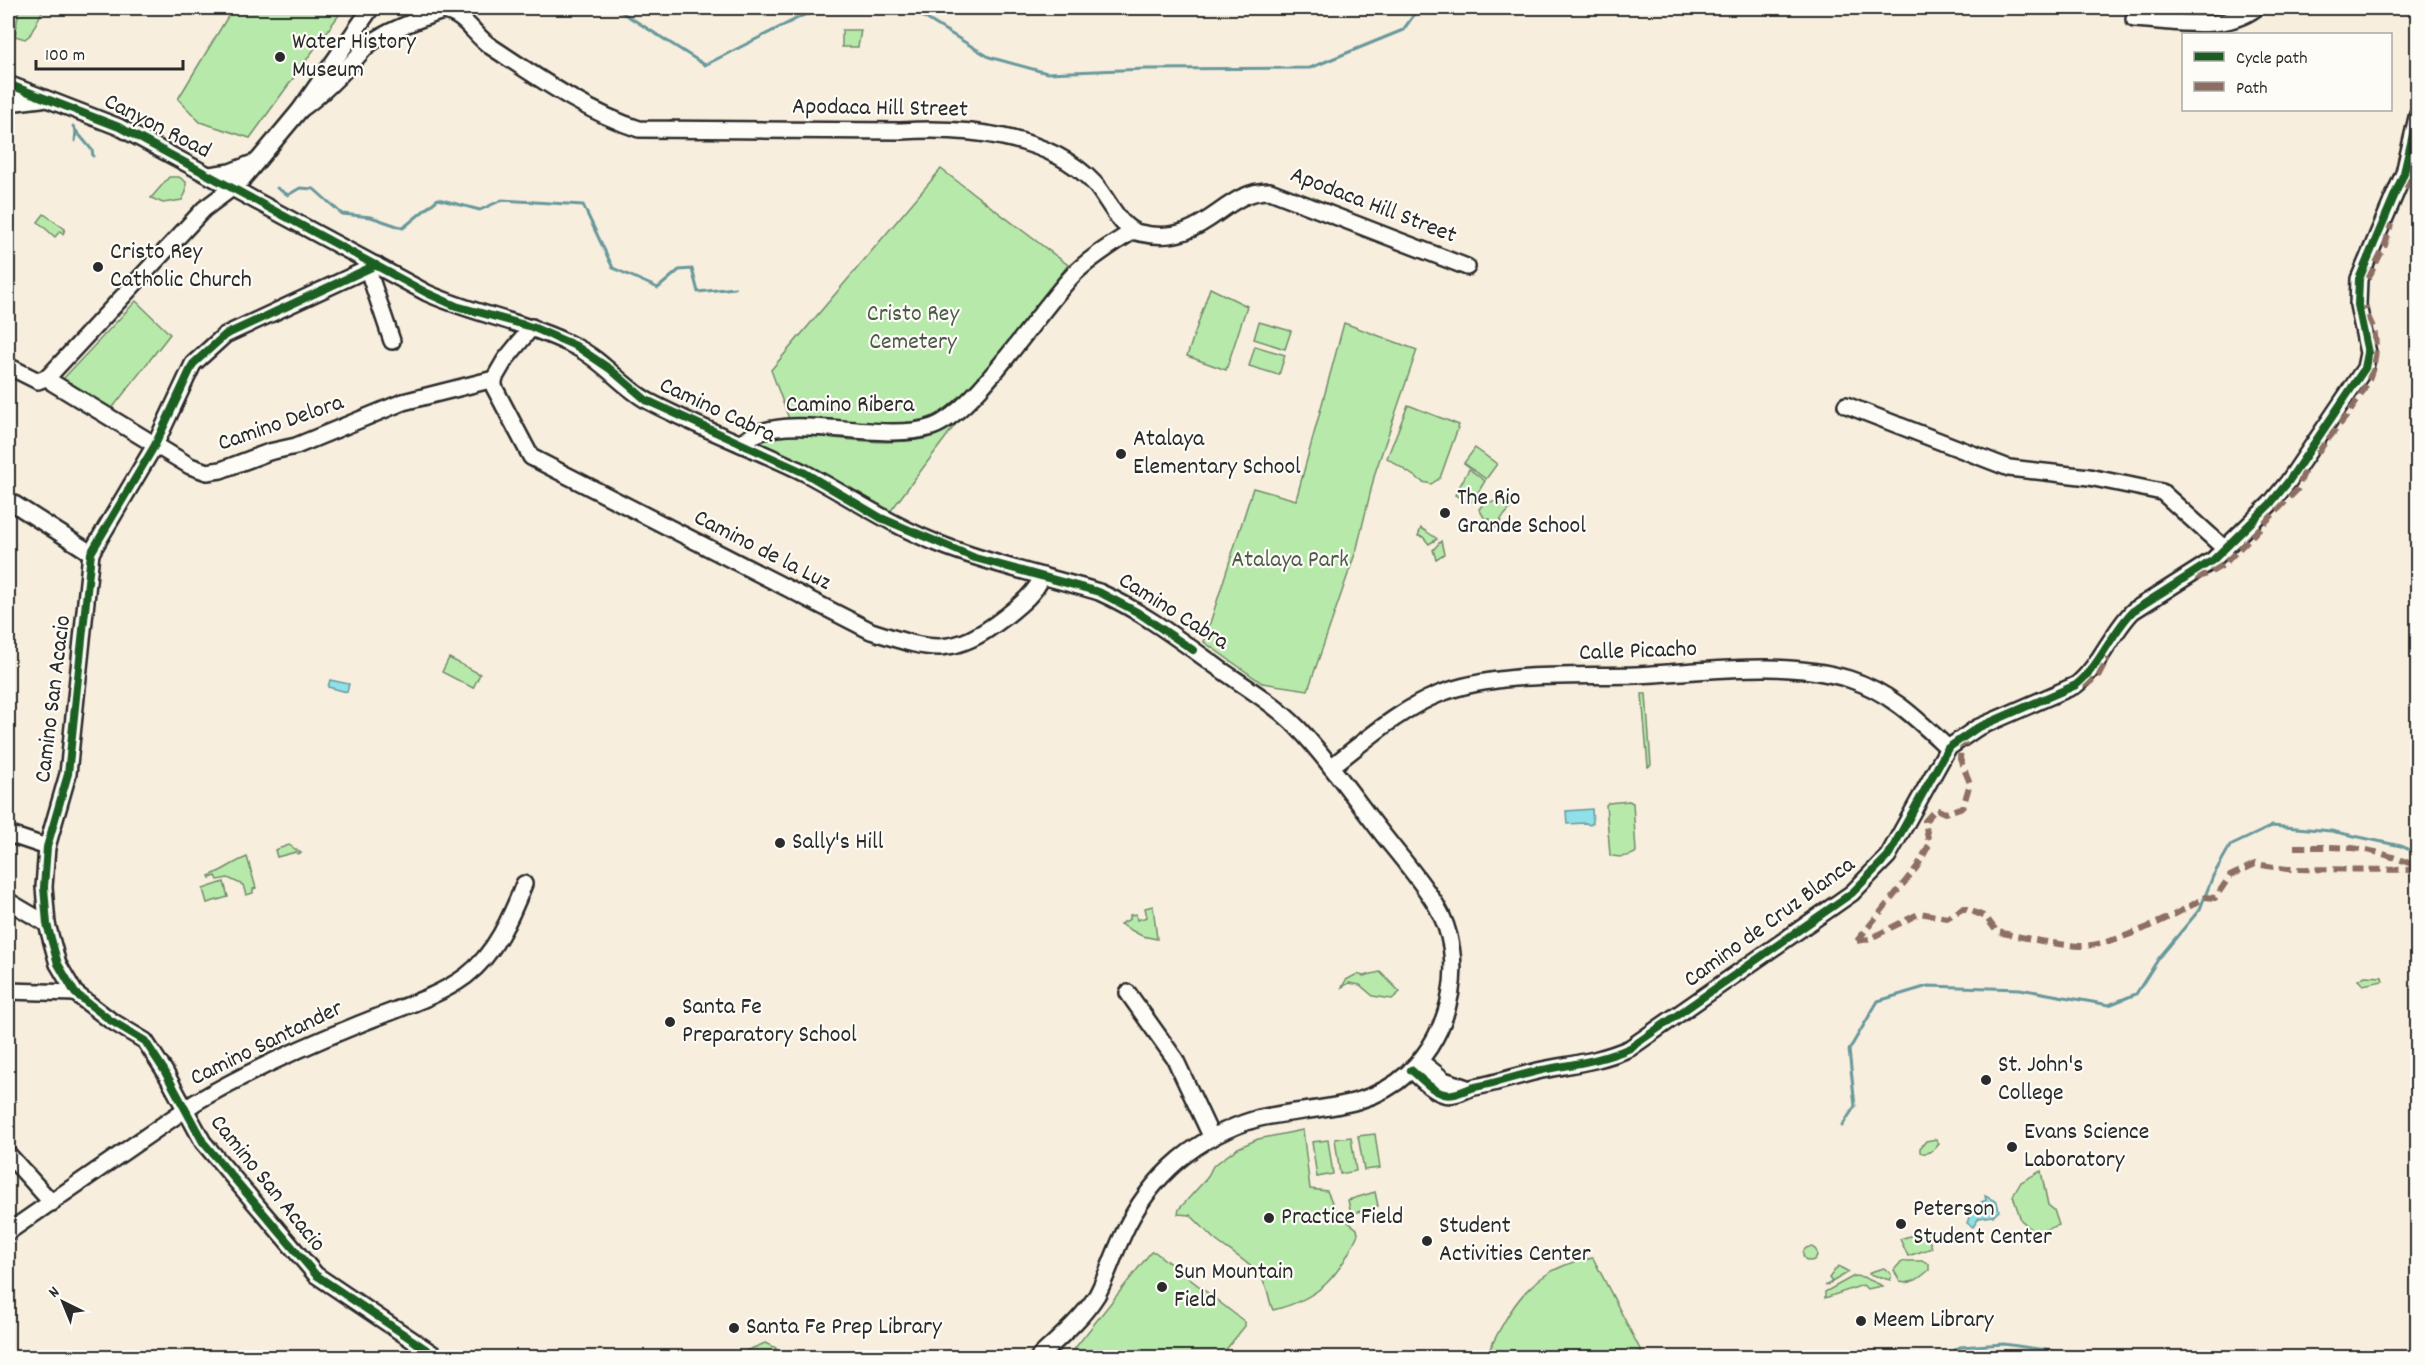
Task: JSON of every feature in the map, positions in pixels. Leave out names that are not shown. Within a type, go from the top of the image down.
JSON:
[{"type":"street","points":[[48,377],[204,209],[234,188],[300,110],[371,8]]},
{"type":"street","points":[[2134,19],[2218,22],[2242,17],[2256,8]]},
{"type":"street","name":"Apodaca Hill Street","points":[[300,110],[326,91],[364,49],[384,35],[435,14],[452,12],[490,46],[583,104],[615,121],[639,129],[671,131],[940,129],[1004,136],[1060,159],[1081,172],[1094,183],[1132,231],[1143,234],[1174,235],[1192,231],[1250,195],[1270,191],[1467,267]]},
{"type":"street","name":"Canyon Road","points":[[8,84],[119,127],[234,188]]},
{"type":"street","name":"Canyon Road","points":[[8,103],[36,99],[62,103]]},
{"type":"street","name":"Camino de Cruz Blanca","points":[[1415,1066],[1436,1090],[1446,1095],[1546,1069],[1590,1063],[1630,1048],[1852,893],[1888,856],[1948,748],[1977,728],[2076,685],[2088,674],[2122,623],[2133,611],[2225,549],[2288,482],[2365,368],[2368,353],[2358,304],[2359,279],[2404,173],[2418,113]]},
{"type":"street","points":[[210,175],[230,172],[256,162]]},
{"type":"street","name":"Camino Cabra","points":[[234,188],[372,267],[426,293],[456,306],[532,327],[594,357],[646,400],[805,474],[880,518],[975,558],[1099,592],[1137,612],[1287,717],[1330,767],[1437,907],[1449,942],[1452,974],[1447,1009],[1441,1027],[1415,1066]]},
{"type":"street","name":"Camino Ribera","points":[[741,444],[761,430],[788,426],[860,433],[916,431],[948,419],[969,401],[1076,273],[1132,231]]},
{"type":"street","points":[[372,267],[392,341]]},
{"type":"street","name":"Camino San Acacio","points":[[372,267],[225,335],[193,364],[155,445],[91,553],[68,774],[46,847],[44,886],[46,924],[58,964],[75,993],[110,1020],[145,1041],[202,1142],[316,1275],[439,1358]]},
{"type":"street","points":[[494,379],[505,360],[532,327]]},
{"type":"street","name":"Camino Delora","points":[[8,366],[38,381],[48,377],[52,383],[155,445],[200,470],[213,471],[269,452],[296,446],[404,402],[494,379]]},
{"type":"street","name":"Camino de la Luz","points":[[494,379],[494,387],[531,457],[871,631],[909,644],[944,648],[967,643],[1029,598],[1043,576]]},
{"type":"street","points":[[1846,405],[2009,468],[2089,477],[2162,492],[2225,549]]},
{"type":"street","points":[[8,501],[91,553]]},
{"type":"street","name":"Calle Picacho","points":[[1330,767],[1427,699],[1466,685],[1521,679],[1756,670],[1825,673],[1864,684],[1895,700],[1948,748]]},
{"type":"street","points":[[8,834],[46,847]]},
{"type":"street","name":"Camino Santander","points":[[8,1232],[195,1102],[257,1069],[448,987],[465,976],[489,952],[515,906],[524,884]]},
{"type":"street","points":[[8,901],[46,924]]},
{"type":"street","points":[[8,991],[75,993]]},
{"type":"street","points":[[1128,993],[1175,1059],[1212,1138]]},
{"type":"street","points":[[1038,1358],[1077,1321],[1095,1298],[1122,1235],[1149,1191],[1179,1160],[1212,1138],[1254,1120],[1360,1101],[1386,1089],[1415,1066]]},
{"type":"street","points":[[8,1155],[52,1203]]},
{"type":"green space","points":[[19,8],[44,8],[30,35],[25,39],[15,36]]},
{"type":"green space","points":[[233,8],[344,8],[250,138],[200,122],[178,99]]},
{"type":"green space","points":[[842,30],[861,30],[858,47],[842,47]]},
{"type":"green space","name":"Cristo Rey Cemetery","points":[[941,169],[1068,265],[987,369],[952,405],[939,414],[922,420],[884,425],[789,419],[771,370]]},
{"type":"green space","points":[[169,177],[179,177],[186,182],[186,192],[182,200],[163,203],[151,198]]},
{"type":"green space","points":[[44,214],[65,229],[63,234],[60,231],[55,237],[38,222]]},
{"type":"green space","points":[[1210,288],[1247,306],[1226,370],[1187,356]]},
{"type":"green space","points":[[136,301],[170,334],[110,411],[61,381]]},
{"type":"green space","points":[[1259,322],[1291,331],[1285,349],[1254,339]]},
{"type":"green space","name":"Atalaya Park","points":[[1344,323],[1417,350],[1375,473],[1357,548],[1308,690],[1262,683],[1204,642],[1253,488],[1296,500]]},
{"type":"green space","points":[[1255,346],[1285,355],[1279,375],[1249,366]]},
{"type":"green space","points":[[1408,405],[1459,425],[1440,478],[1431,484],[1423,482],[1387,458]]},
{"type":"green space","points":[[958,421],[890,512],[765,447],[760,442],[762,437],[788,435],[885,442],[909,440],[933,434]]},
{"type":"green space","points":[[1475,448],[1497,464],[1486,479],[1464,463]]},
{"type":"green space","points":[[1469,469],[1485,481],[1473,501],[1469,503],[1455,495]]},
{"type":"green space","points":[[1500,501],[1510,509],[1501,519],[1499,527],[1491,528],[1490,519],[1485,519],[1479,509],[1484,503]]},
{"type":"green space","points":[[1421,528],[1437,539],[1429,544],[1423,537],[1418,536]]},
{"type":"green space","points":[[1441,541],[1444,554],[1436,559],[1433,550]]},
{"type":"green space","points":[[449,658],[480,674],[473,688],[442,672]]},
{"type":"green space","points":[[1642,694],[1646,694],[1651,765],[1648,767]]},
{"type":"green space","points":[[1629,801],[1633,803],[1636,852],[1627,856],[1613,856],[1610,855],[1606,805]]},
{"type":"green space","points":[[289,845],[301,853],[296,852],[277,857],[275,850]]},
{"type":"green space","points":[[247,857],[256,888],[253,889],[253,893],[246,895],[243,885],[228,878],[218,880],[216,876],[210,878],[209,876]]},
{"type":"green space","points":[[224,882],[228,897],[207,903],[203,889]]},
{"type":"green space","points":[[1153,906],[1157,939],[1142,936],[1120,924],[1130,919],[1130,915],[1136,914],[1137,920],[1147,917],[1145,908]]},
{"type":"green space","points":[[1380,972],[1400,992],[1392,999],[1373,996],[1360,985],[1349,983],[1342,987],[1346,980],[1357,974],[1363,976]]},
{"type":"green space","points":[[2365,976],[2382,977],[2383,981],[2363,985],[2358,980]]},
{"type":"green space","name":"Practice Field","points":[[1303,1130],[1310,1189],[1327,1191],[1337,1213],[1357,1229],[1358,1234],[1343,1262],[1326,1284],[1303,1300],[1273,1310],[1264,1283],[1252,1267],[1214,1239],[1190,1215],[1178,1214],[1179,1209],[1207,1178],[1213,1166],[1238,1148],[1258,1139]]},
{"type":"green space","points":[[1375,1134],[1380,1168],[1364,1170],[1358,1136]]},
{"type":"green space","points":[[1351,1137],[1356,1171],[1340,1174],[1335,1139]]},
{"type":"green space","points":[[1936,1139],[1939,1144],[1935,1148],[1928,1153],[1920,1152],[1920,1148],[1926,1141]]},
{"type":"green space","points":[[1328,1140],[1333,1174],[1317,1177],[1312,1142]]},
{"type":"green space","points":[[2041,1171],[2048,1205],[2054,1210],[2059,1225],[2032,1234],[2033,1231],[2021,1220],[2013,1196],[2021,1182]]},
{"type":"green space","points":[[1375,1192],[1378,1206],[1351,1214],[1348,1200]]},
{"type":"green space","points":[[1926,1231],[1932,1248],[1908,1256],[1900,1239]]},
{"type":"green space","points":[[1807,1247],[1813,1247],[1817,1254],[1813,1261],[1807,1261],[1803,1257],[1803,1251]]},
{"type":"green space","name":"Sun Mountain Field","points":[[1151,1252],[1155,1252],[1245,1322],[1245,1326],[1220,1357],[1068,1357]]},
{"type":"green space","points":[[1593,1258],[1644,1357],[1486,1357],[1505,1321],[1526,1291],[1554,1270]]},
{"type":"green space","points":[[1922,1261],[1929,1264],[1929,1270],[1912,1281],[1900,1282],[1894,1270],[1901,1262]]},
{"type":"green space","points":[[1838,1266],[1849,1272],[1832,1282],[1829,1278]]},
{"type":"green space","points":[[1884,1268],[1891,1274],[1890,1280],[1869,1274],[1870,1272]]},
{"type":"green space","points":[[1854,1276],[1863,1277],[1883,1286],[1867,1289],[1863,1285],[1825,1298],[1825,1292]]},
{"type":"green space","points":[[765,1343],[776,1348],[775,1357],[749,1357],[746,1351]]},
{"type":"water","points":[[330,680],[349,684],[347,692],[328,687]]},
{"type":"water","points":[[1592,809],[1593,823],[1589,825],[1586,823],[1567,824],[1566,811]]},
{"type":"water","points":[[1985,1196],[1997,1202],[1999,1211],[1993,1216],[1979,1218],[1973,1227],[1967,1223],[1971,1211],[1976,1205],[1986,1200]]},
{"type":"waterway","points":[[615,8],[705,65],[804,15],[836,8]]},
{"type":"waterway","points":[[909,8],[989,57],[1047,73],[1146,69],[1310,68],[1403,30],[1419,8]]},
{"type":"waterway","points":[[73,126],[76,131],[75,141]]},
{"type":"waterway","points":[[76,131],[92,150],[93,156]]},
{"type":"waterway","points":[[277,188],[288,195],[300,188],[314,189],[342,214],[371,217],[403,228],[438,199],[480,210],[502,200],[583,205],[613,268],[658,288],[679,270],[692,269],[698,292],[735,288]]},
{"type":"waterway","points":[[1842,1126],[1855,1106],[1849,1050],[1878,1001],[1928,986],[2020,989],[2109,1005],[2136,994],[2159,958],[2200,909],[2213,876],[2230,846],[2272,826],[2331,831],[2401,846],[2418,854]]},
{"type":"waterway","points":[[1943,1358],[1960,1347],[2004,1344],[2100,1358]]},
{"type":"marked path","points":[[2405,188],[2413,176],[2418,156]]},
{"type":"marked path","points":[[2368,279],[2385,245],[2391,224]]},
{"type":"marked path","points":[[2317,453],[2349,413],[2367,384],[2373,369],[2376,353],[2375,336],[2365,306]]},
{"type":"marked path","points":[[2195,578],[2208,574],[2223,565],[2297,490],[2305,470]]},
{"type":"marked path","points":[[2083,686],[2098,677],[2108,658]]},
{"type":"marked path","points":[[1857,941],[1917,867],[1929,845],[1925,821],[1936,809],[1945,813],[1963,807],[1970,783],[1960,759],[1961,745],[1967,742]]},
{"type":"marked path","points":[[2294,847],[2329,847],[2371,851],[2418,867]]},
{"type":"marked path","points":[[1857,941],[1869,939],[1920,913],[1947,918],[1964,908],[1986,917],[1997,932],[2060,944],[2094,945],[2145,928],[2205,897],[2215,898],[2230,876],[2255,864],[2287,869],[2418,870]]},
{"type":"cycle path","points":[[8,84],[119,127],[427,293],[456,306],[532,327],[576,346],[610,369],[646,400],[805,473],[881,518],[975,558],[1099,592],[1137,612],[1193,650]]},
{"type":"cycle path","points":[[1411,1070],[1435,1090],[1444,1094],[1452,1094],[1533,1072],[1598,1059],[1630,1048],[1852,893],[1888,856],[1948,748],[1977,728],[2076,685],[2092,669],[2118,629],[2133,611],[2213,560],[2270,504],[2288,482],[2365,368],[2368,353],[2358,305],[2359,279],[2404,173],[2418,113]]},
{"type":"cycle path","points":[[376,265],[225,335],[193,364],[155,445],[91,553],[68,774],[47,847],[44,887],[47,924],[58,964],[75,993],[110,1020],[145,1041],[164,1070],[203,1142],[316,1275],[439,1358]]},
{"type":"place","name":"Water History Museum","points":[[280,57]]},
{"type":"place","name":"Cristo Rey Catholic Church","points":[[98,267]]},
{"type":"place","name":"Atalaya Elementary School","points":[[1121,454]]},
{"type":"place","name":"The Rio Grande School","points":[[1445,513]]},
{"type":"place","name":"Sally's Hill","points":[[780,843]]},
{"type":"place","name":"Santa Fe Preparatory School","points":[[670,1022]]},
{"type":"place","name":"St. John's College","points":[[1986,1080]]},
{"type":"place","name":"Evans Science Laboratory","points":[[2012,1147]]},
{"type":"place","name":"Practice Field","points":[[1269,1218]]},
{"type":"place","name":"Peterson Student Center","points":[[1901,1224]]},
{"type":"place","name":"Student Activities Center","points":[[1427,1241]]},
{"type":"place","name":"Sun Mountain Field","points":[[1162,1287]]},
{"type":"place","name":"Meem Library","points":[[1861,1321]]},
{"type":"place","name":"Santa Fe Prep Library","points":[[734,1328]]}]
